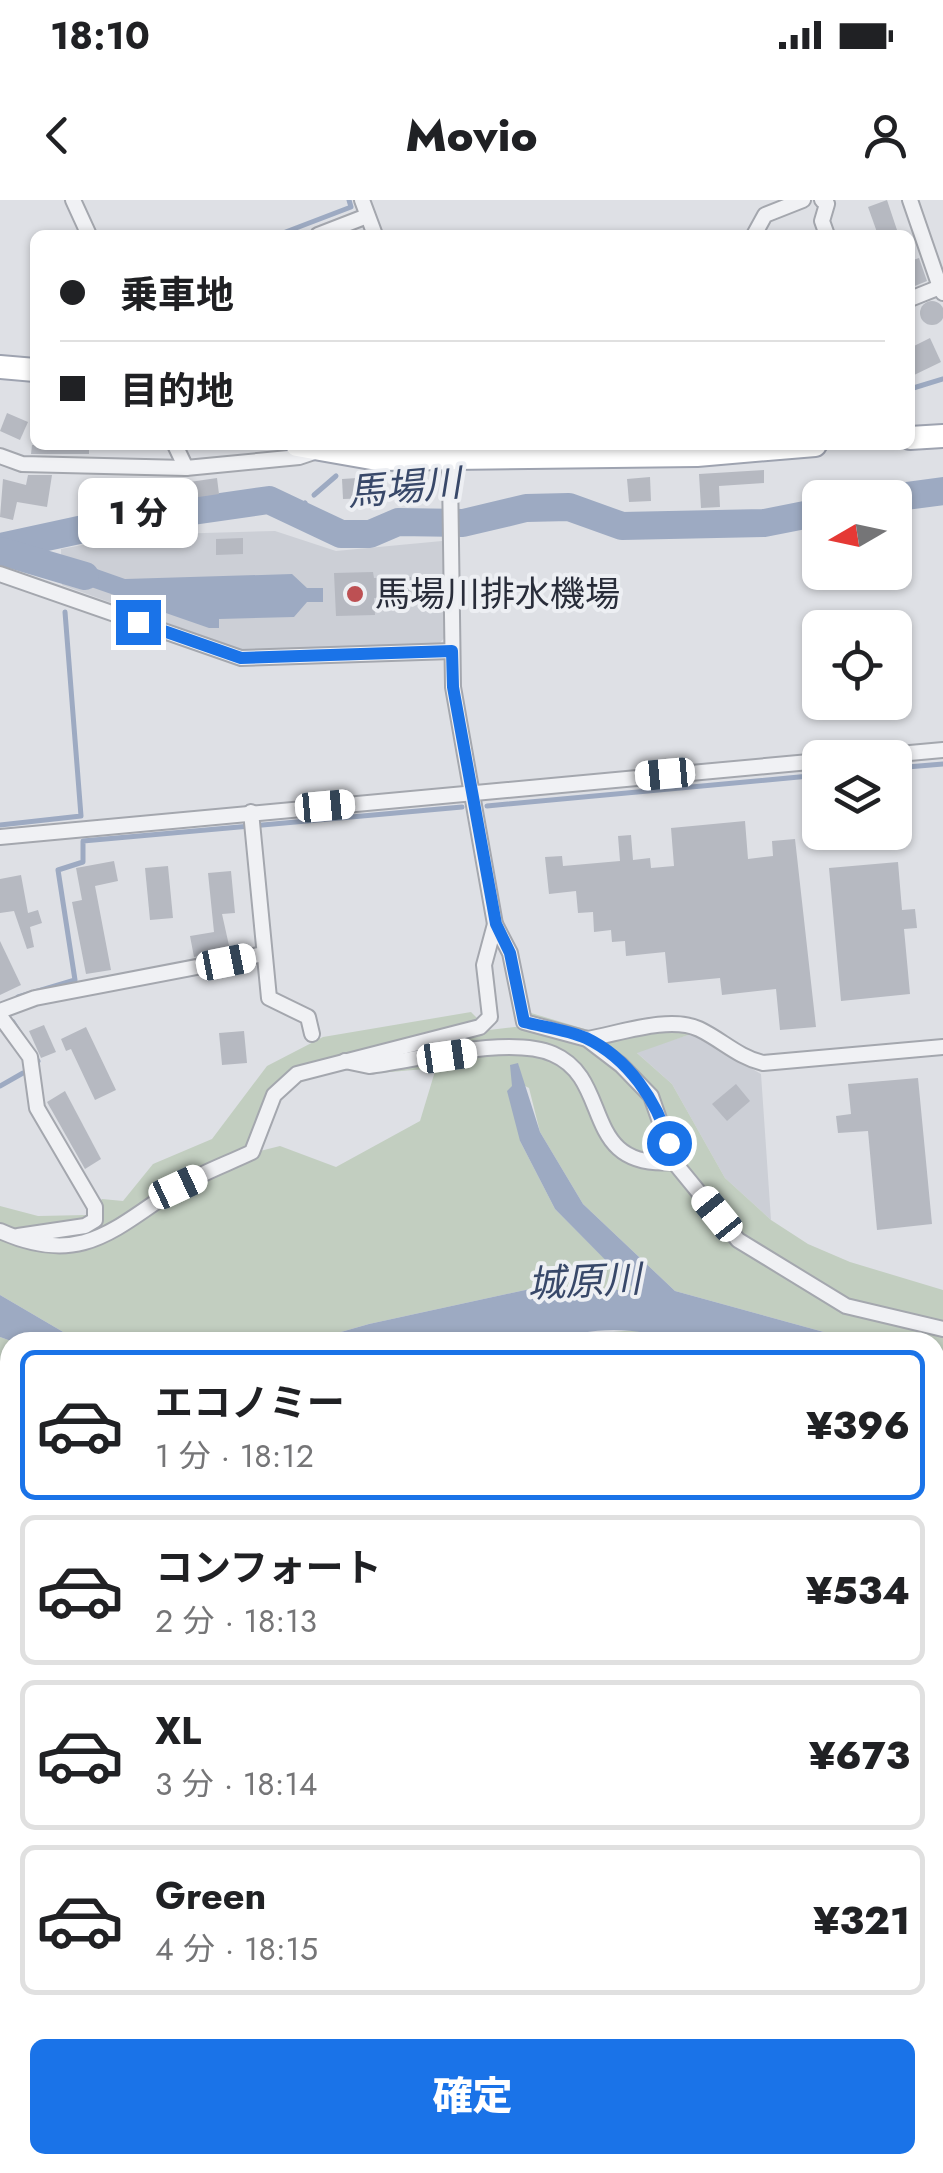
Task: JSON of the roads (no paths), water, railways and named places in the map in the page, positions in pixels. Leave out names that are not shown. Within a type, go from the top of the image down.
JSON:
[{"type":"main road","points":[[0,367],[30,370]]},
{"type":"main road","points":[[915,438],[943,436]]},
{"type":"main road","points":[[319,450],[377,460],[444,452],[697,455],[756,450]]},
{"type":"street","points":[[73,200],[87,230]]},
{"type":"street","points":[[362,200],[372,230]]},
{"type":"street","points":[[757,230],[764,216],[803,200]]},
{"type":"street","points":[[822,200],[826,204],[822,221],[825,230]]},
{"type":"street","points":[[910,200],[942,290],[915,298]]},
{"type":"street","points":[[331,230],[368,216]]},
{"type":"street","points":[[178,450],[186,468]]},
{"type":"street","points":[[0,456],[22,464],[186,468],[299,458],[305,450]]},
{"type":"street","points":[[444,452],[450,500],[453,687],[496,924],[510,953],[524,1022],[587,1038],[678,1024],[696,1028],[745,1059],[763,1063],[943,1048]]},
{"type":"street","points":[[0,574],[241,658],[452,651]]},
{"type":"street","points":[[912,753],[943,750]]},
{"type":"street","points":[[0,836],[802,763]]},
{"type":"street","points":[[251,812],[269,998],[308,1017],[312,1034]]},
{"type":"street","points":[[6,1234],[40,1244],[87,1244],[122,1229],[178,1187],[252,1152],[274,1095],[297,1074],[480,1027],[490,1017],[484,965],[496,924]]},
{"type":"street","points":[[6,1234],[85,1226],[95,1220],[95,1207],[37,1108],[30,1057],[0,1013],[34,998],[264,954]]},
{"type":"street","points":[[587,1038],[651,1096],[674,1162],[738,1240],[846,1306],[943,1330]]},
{"type":"street","points":[[340,1060],[368,1066],[526,1046],[556,1055],[582,1078],[610,1142],[645,1164],[674,1162]]},
{"type":"water","points":[[57,555],[125,579],[292,574],[307,588],[323,588],[323,602],[307,602],[294,617],[219,619],[219,628],[209,628],[45,571]]},
{"type":"water","points":[[518,1063],[540,1132],[583,1204],[675,1291],[824,1332],[341,1332],[530,1289],[635,1290],[555,1209],[520,1141],[507,1091],[512,1086],[510,1065]]},
{"type":"water","points":[[0,1295],[63,1332],[0,1332]]},
{"type":"waterway","points":[[291,230],[351,207],[349,200]]},
{"type":"waterway","points":[[915,387],[943,379]]},
{"type":"waterway","points":[[314,495],[336,476]]},
{"type":"waterway","name":"馬場川","points":[[912,495],[943,491]]},
{"type":"waterway","name":"馬場川","points":[[0,547],[116,522],[269,500],[341,534],[370,534],[398,522],[463,523],[526,508],[569,507],[622,526],[764,523],[802,516]]},
{"type":"waterway","points":[[295,512],[305,503]]},
{"type":"waterway","points":[[0,551],[85,576]]},
{"type":"waterway","points":[[0,825],[81,816],[65,612]]},
{"type":"waterway","points":[[912,767],[943,764]]},
{"type":"waterway","points":[[487,806],[802,777]]},
{"type":"waterway","points":[[18,997],[75,980],[58,870],[83,862],[83,841],[462,807]]},
{"type":"waterway","points":[[13,1022],[38,1061]]},
{"type":"waterway","points":[[0,1086],[23,1073]]},
{"type":"place","name":"馬場川排水機場","points":[[355,594]]},
{"type":"water label","name":"城原川","points":[[584,1281]]}]
